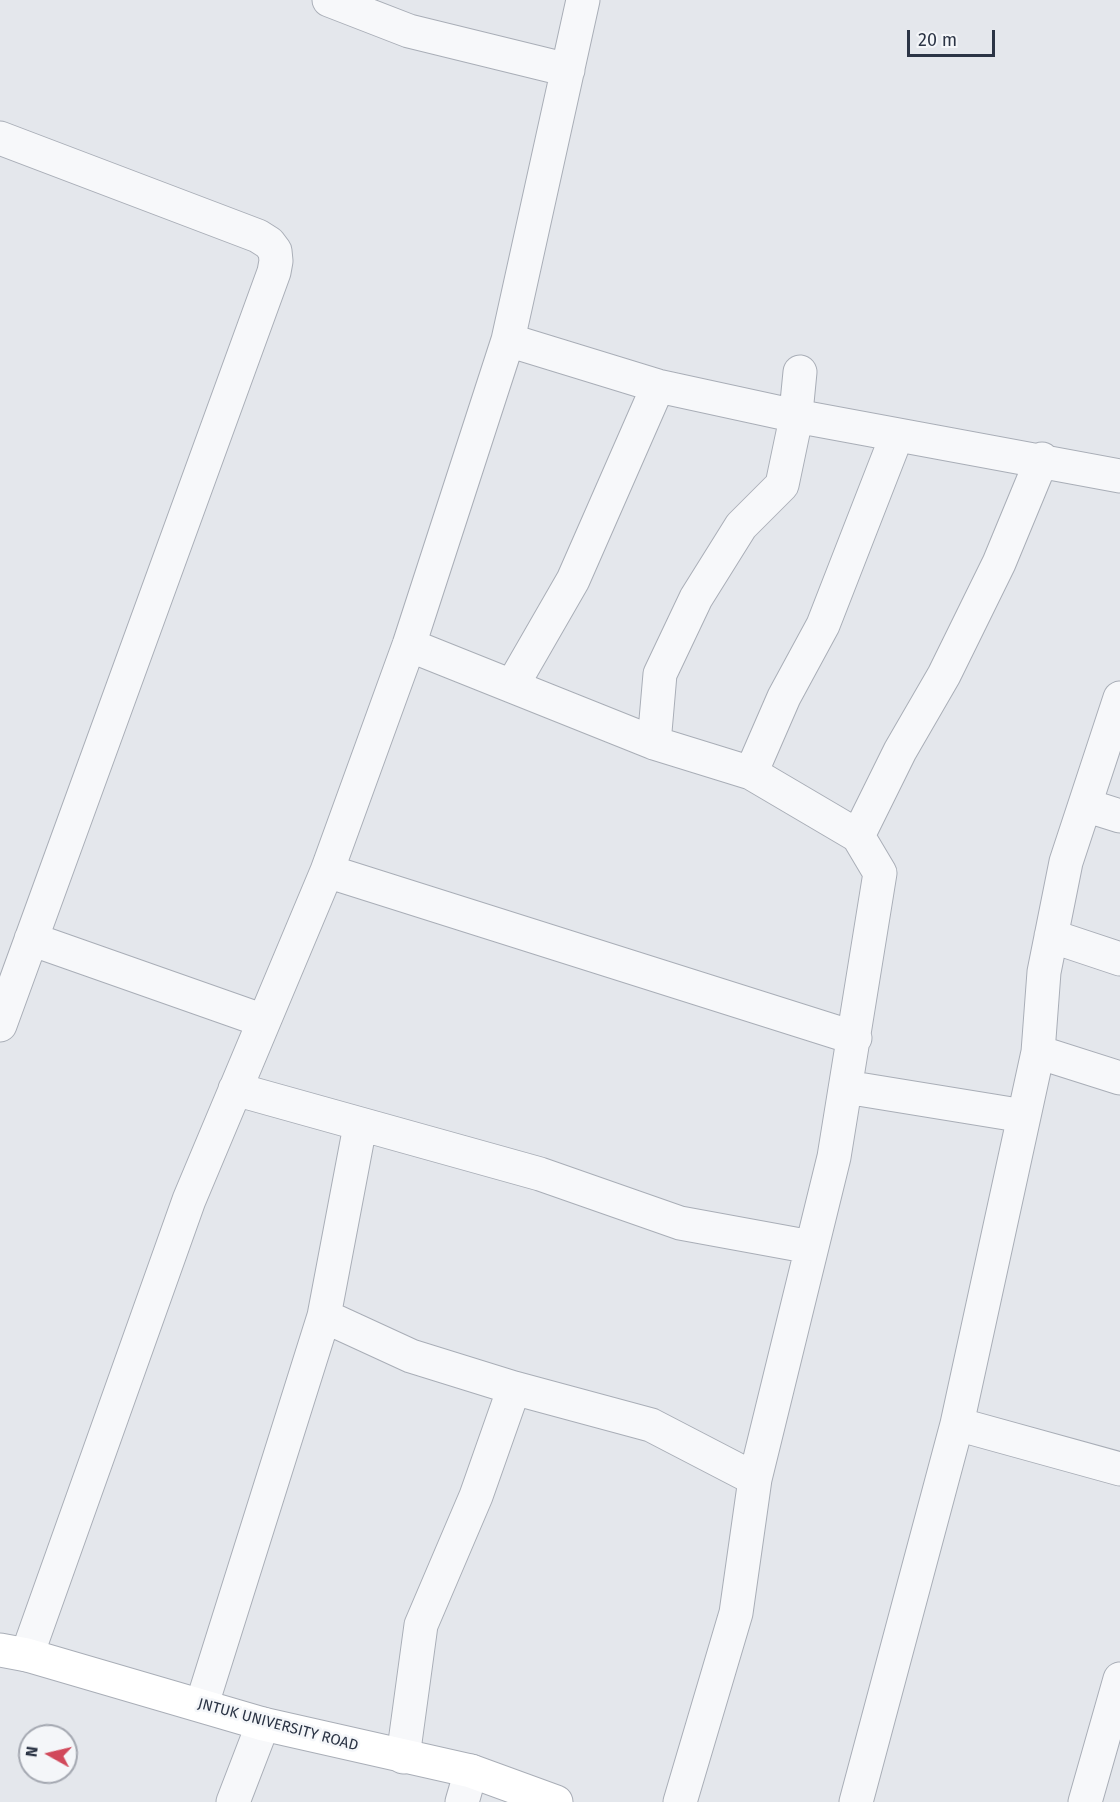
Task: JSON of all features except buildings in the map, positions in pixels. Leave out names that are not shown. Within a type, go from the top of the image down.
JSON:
[{"type":"main road","name":"JNTUK UNIVERSITY ROAD","points":[[7,1652],[202,1704],[263,1724],[471,1771],[556,1802]]},
{"type":"street","points":[[329,0],[409,31],[568,70]]},
{"type":"street","points":[[7,1652],[189,1200],[327,871],[409,645],[508,340],[583,0]]},
{"type":"street","points":[[0,138],[258,236],[275,251],[276,261],[274,272],[0,1025]]},
{"type":"street","points":[[508,340],[658,386],[796,416],[1042,459],[1120,476]]},
{"type":"street","points":[[654,743],[660,674],[696,598],[741,526],[782,485],[796,416],[800,372]]},
{"type":"street","points":[[512,686],[573,580],[658,386]]},
{"type":"street","points":[[752,773],[784,697],[823,626],[897,435]]},
{"type":"street","points":[[858,836],[900,751],[944,675],[999,562],[1042,459]]},
{"type":"street","points":[[409,645],[654,743],[752,773],[858,836],[880,873],[834,1157],[755,1479],[736,1613],[680,1802]]},
{"type":"street","points":[[856,1802],[957,1424],[1038,1052],[1044,972],[1066,862],[1120,698]]},
{"type":"street","points":[[1085,805],[1120,816]]},
{"type":"street","points":[[327,871],[855,1038]]},
{"type":"street","points":[[1052,936],[1120,959]]},
{"type":"street","points":[[31,939],[264,1021]]},
{"type":"street","points":[[1038,1052],[1120,1077]]},
{"type":"street","points":[[846,1087],[1024,1116]]},
{"type":"street","points":[[235,1089],[360,1126],[540,1174],[680,1223],[811,1247]]},
{"type":"street","points":[[202,1704],[324,1316],[360,1126]]},
{"type":"street","points":[[324,1316],[411,1356],[514,1388],[651,1425],[755,1479]]},
{"type":"street","points":[[403,1757],[421,1625],[476,1496],[514,1388]]},
{"type":"street","points":[[957,1424],[1120,1469]]},
{"type":"street","points":[[1085,1802],[1120,1679]]},
{"type":"street","points":[[233,1802],[263,1724]]},
{"type":"street","points":[[462,1802],[471,1771]]}]
